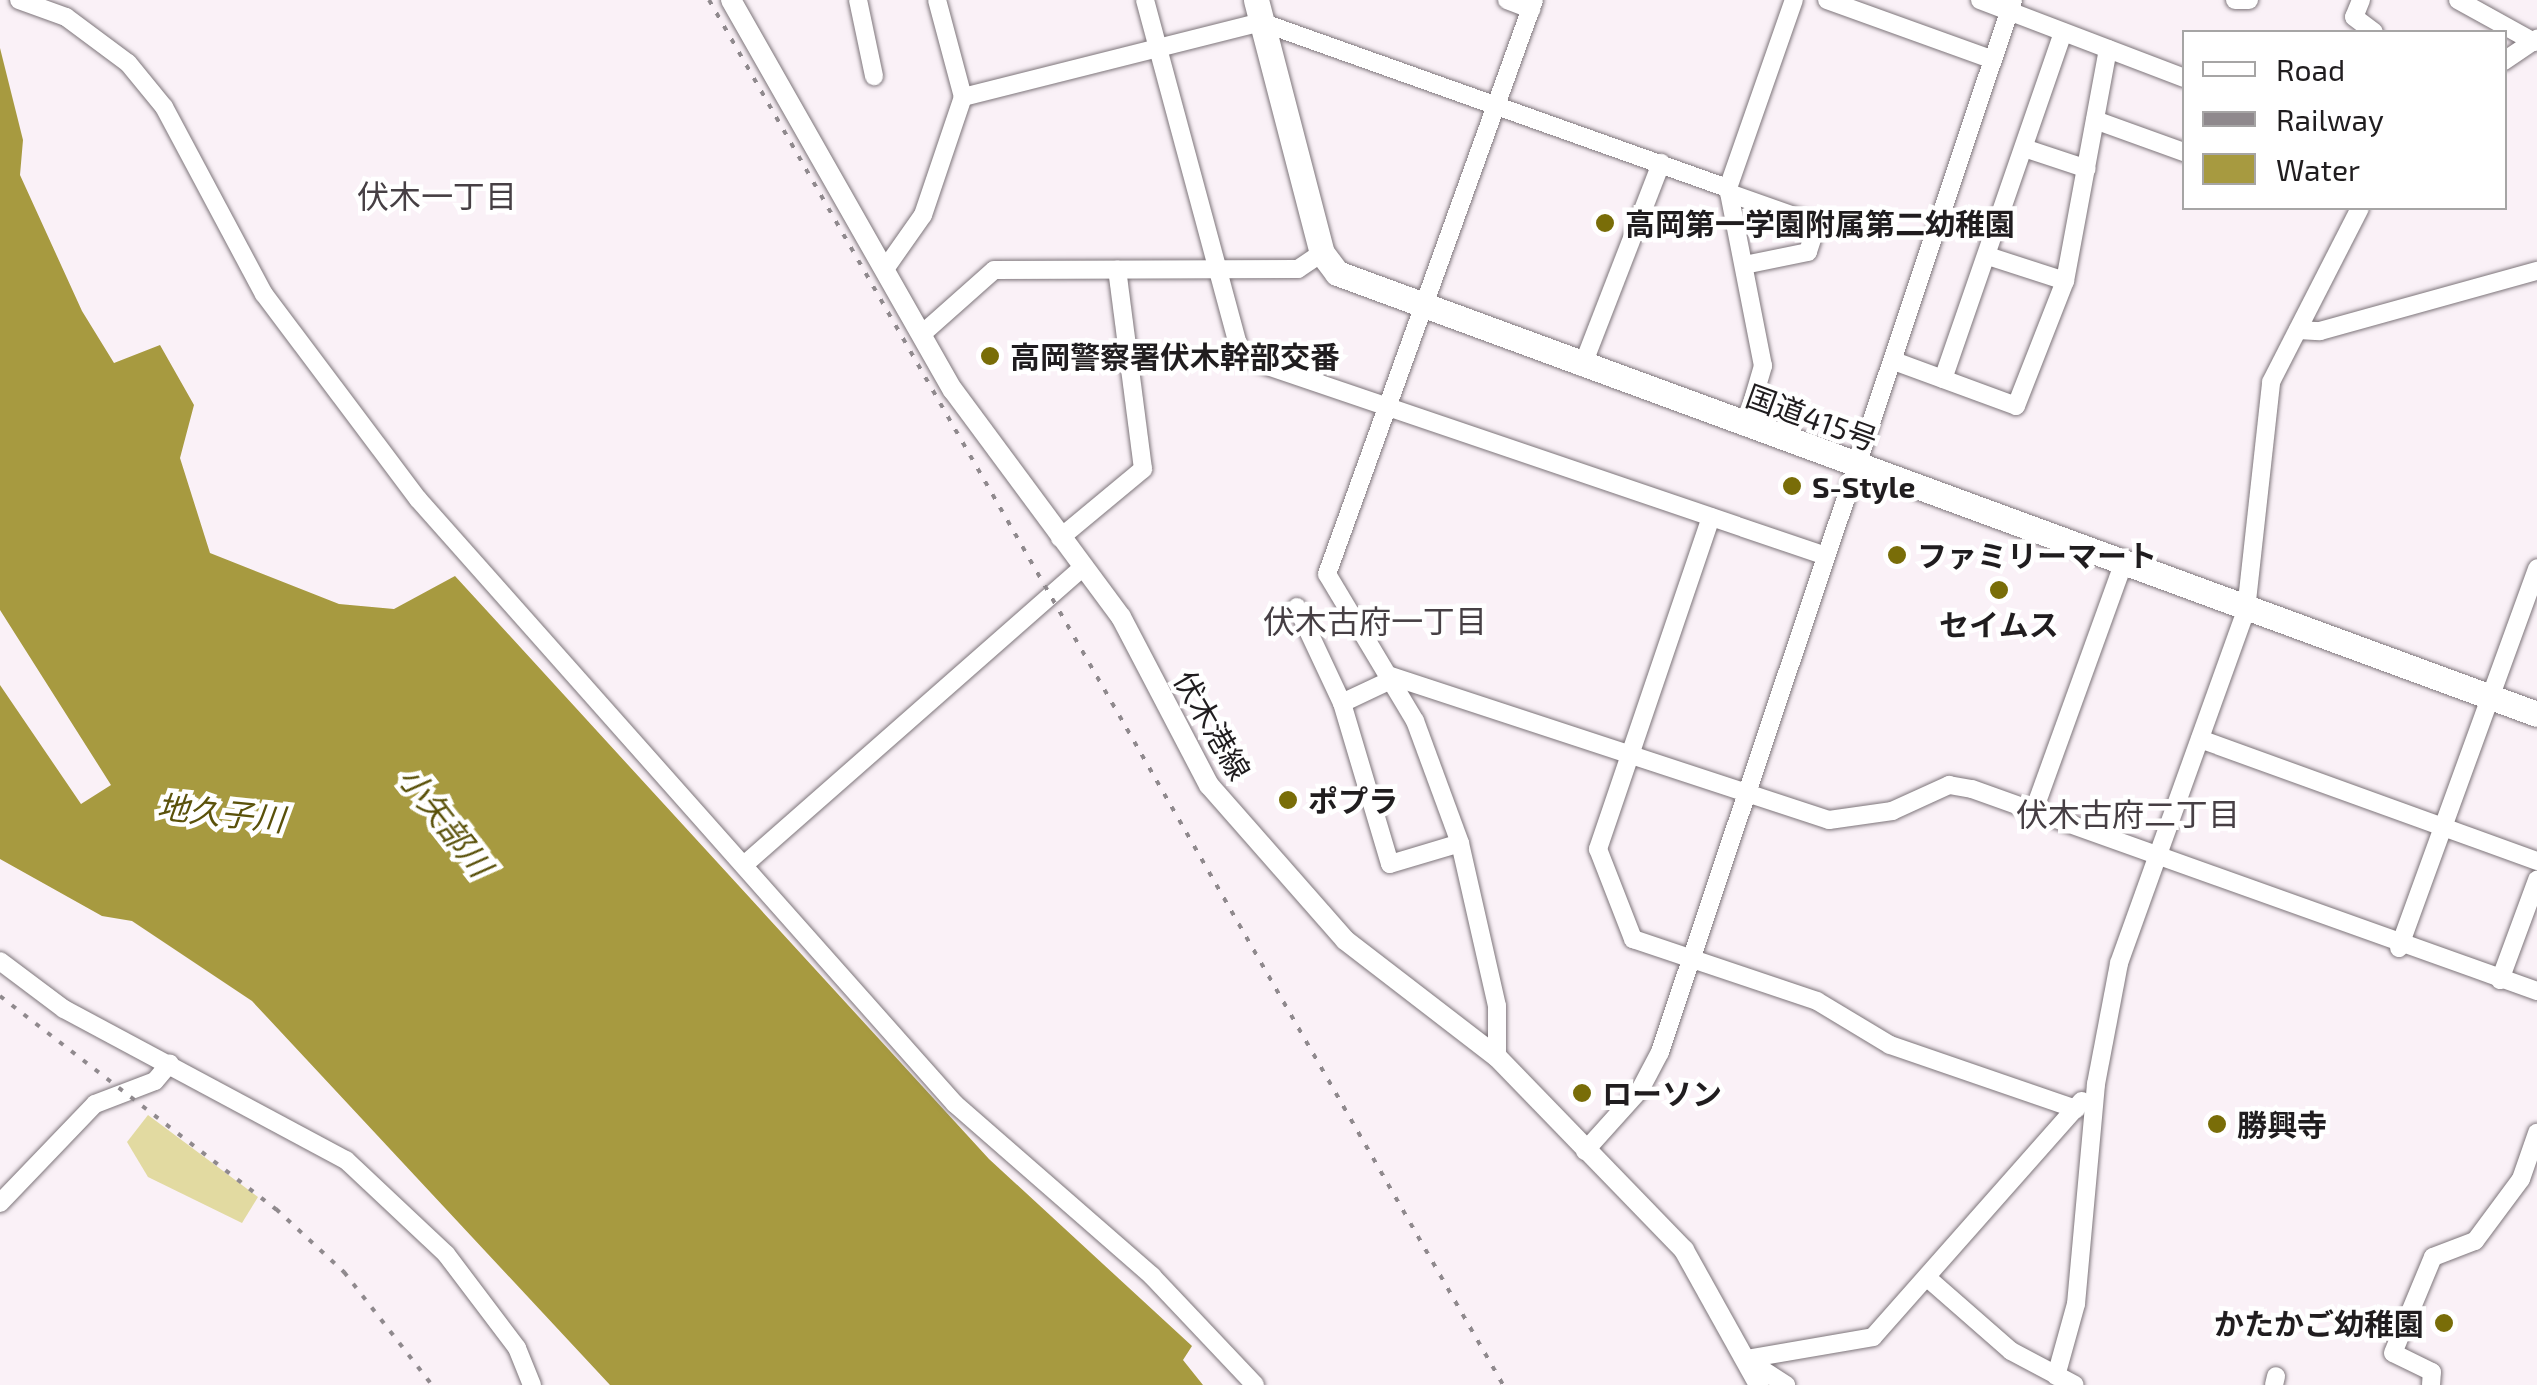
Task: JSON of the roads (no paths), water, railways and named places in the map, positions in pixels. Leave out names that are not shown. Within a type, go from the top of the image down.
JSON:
[{"type":"highway","points":[[1258,11],[1322,253]]},
{"type":"highway","name":"国道415号","points":[[1322,253],[1370,292],[2537,714]]},
{"type":"main road","name":"伏木港線","points":[[732,0],[986,442],[1121,617],[1209,785],[1272,864],[1345,940],[1496,1056],[1707,1280],[1759,1385]]},
{"type":"street","points":[[19,0],[66,18],[128,63],[164,107],[264,294],[358,426],[955,1104],[1152,1276],[1256,1385]]},
{"type":"street","points":[[858,0],[874,76]]},
{"type":"street","points":[[885,269],[923,215],[963,97],[937,0]]},
{"type":"street","points":[[1145,0],[1224,272],[1240,357],[1385,413],[1826,556]]},
{"type":"street","points":[[1496,1056],[1498,1006],[1460,843],[1392,677],[1327,574],[1533,4],[1507,0]]},
{"type":"street","points":[[1744,427],[1763,366],[1729,190],[1794,0]]},
{"type":"street","points":[[1827,0],[1991,59]]},
{"type":"street","points":[[1980,0],[2010,6],[2062,32],[2182,77]]},
{"type":"street","points":[[2235,0],[2250,0]]},
{"type":"street","points":[[2361,0],[2354,17],[2371,30]]},
{"type":"street","points":[[2458,0],[2535,40],[2507,60]]},
{"type":"street","points":[[1585,1151],[1640,1090],[1690,959],[1826,556],[1859,470],[2010,6]]},
{"type":"street","points":[[963,97],[1158,46],[1258,11],[1496,105],[1817,224],[1808,252],[1744,265]]},
{"type":"street","points":[[1943,379],[2062,32]]},
{"type":"street","points":[[1894,361],[2016,406],[2065,281],[2108,49]]},
{"type":"street","points":[[2095,120],[2182,151]]},
{"type":"street","points":[[2024,148],[2087,169]]},
{"type":"street","points":[[1584,368],[1661,163]]},
{"type":"street","points":[[2056,1376],[2076,1304],[2096,1084],[2120,963],[2246,610],[2272,382],[2359,210]]},
{"type":"street","points":[[922,334],[994,270],[1298,269],[1322,253]]},
{"type":"street","points":[[1988,256],[2065,281]]},
{"type":"street","points":[[1060,538],[1143,469],[1117,270]]},
{"type":"street","points":[[2298,330],[2537,271]]},
{"type":"street","points":[[1711,517],[1633,756],[1598,849],[1633,939],[1817,1001],[1890,1045],[2076,1109]]},
{"type":"street","points":[[2033,812],[2122,564]]},
{"type":"street","points":[[744,866],[1083,567]]},
{"type":"street","points":[[2399,948],[2537,568]]},
{"type":"street","points":[[1298,607],[1342,703],[1390,864],[1460,843]]},
{"type":"street","points":[[1342,703],[1392,677],[1745,795],[1849,822],[1949,785],[2033,812],[2399,948],[2537,991]]},
{"type":"street","points":[[2200,739],[2537,861]]},
{"type":"street","points":[[2500,980],[2537,880]]},
{"type":"street","points":[[0,961],[64,1009],[308,1135],[386,1195],[490,1310],[532,1385]]},
{"type":"street","points":[[0,1203],[94,1104],[155,1081],[170,1063]]},
{"type":"street","points":[[1746,1359],[1872,1336],[1931,1281],[2096,1084]]},
{"type":"street","points":[[2431,1385],[2432,1372],[2393,1353],[2432,1256],[2475,1241],[2521,1179],[2537,1133]]},
{"type":"street","points":[[1931,1281],[1969,1320],[2075,1385]]},
{"type":"street","points":[[1746,1359],[1786,1385]]},
{"type":"water","points":[[0,48],[23,140],[20,175],[82,311],[114,363],[160,345],[194,405],[180,458],[210,553],[339,604],[394,609],[455,576],[989,1159],[1192,1346],[1183,1360],[1203,1385],[610,1385],[252,1001],[132,921],[102,916],[0,859],[0,685],[81,804],[111,785],[0,610]]},
{"type":"railway","points":[[709,0],[1503,1385]]},
{"type":"railway","points":[[0,996],[276,1209],[344,1272],[432,1385]]},
{"type":"place","name":"高岡第一学園附属第二幼稚園","points":[[1605,223]]},
{"type":"place","name":"高岡警察署伏木幹部交番","points":[[990,356]]},
{"type":"place","name":"S-Style","points":[[1792,486]]},
{"type":"place","name":"ファミリーマート","points":[[1897,555]]},
{"type":"place","name":"セイムス","points":[[1999,590]]},
{"type":"place","name":"ポプラ","points":[[1288,800]]},
{"type":"place","name":"ローソン","points":[[1582,1093]]},
{"type":"place","name":"勝興寺","points":[[2217,1124]]},
{"type":"place","name":"かたかご幼稚園","points":[[2444,1323]]},
{"type":"district","name":"伏木一丁目","points":[[437,195]]},
{"type":"district","name":"伏木古府一丁目","points":[[1375,620]]},
{"type":"district","name":"伏木古府二丁目","points":[[2128,813]]},
{"type":"water label","name":"地久子川","points":[[221,812]]},
{"type":"water label","name":"小矢部川","points":[[446,821]]}]
